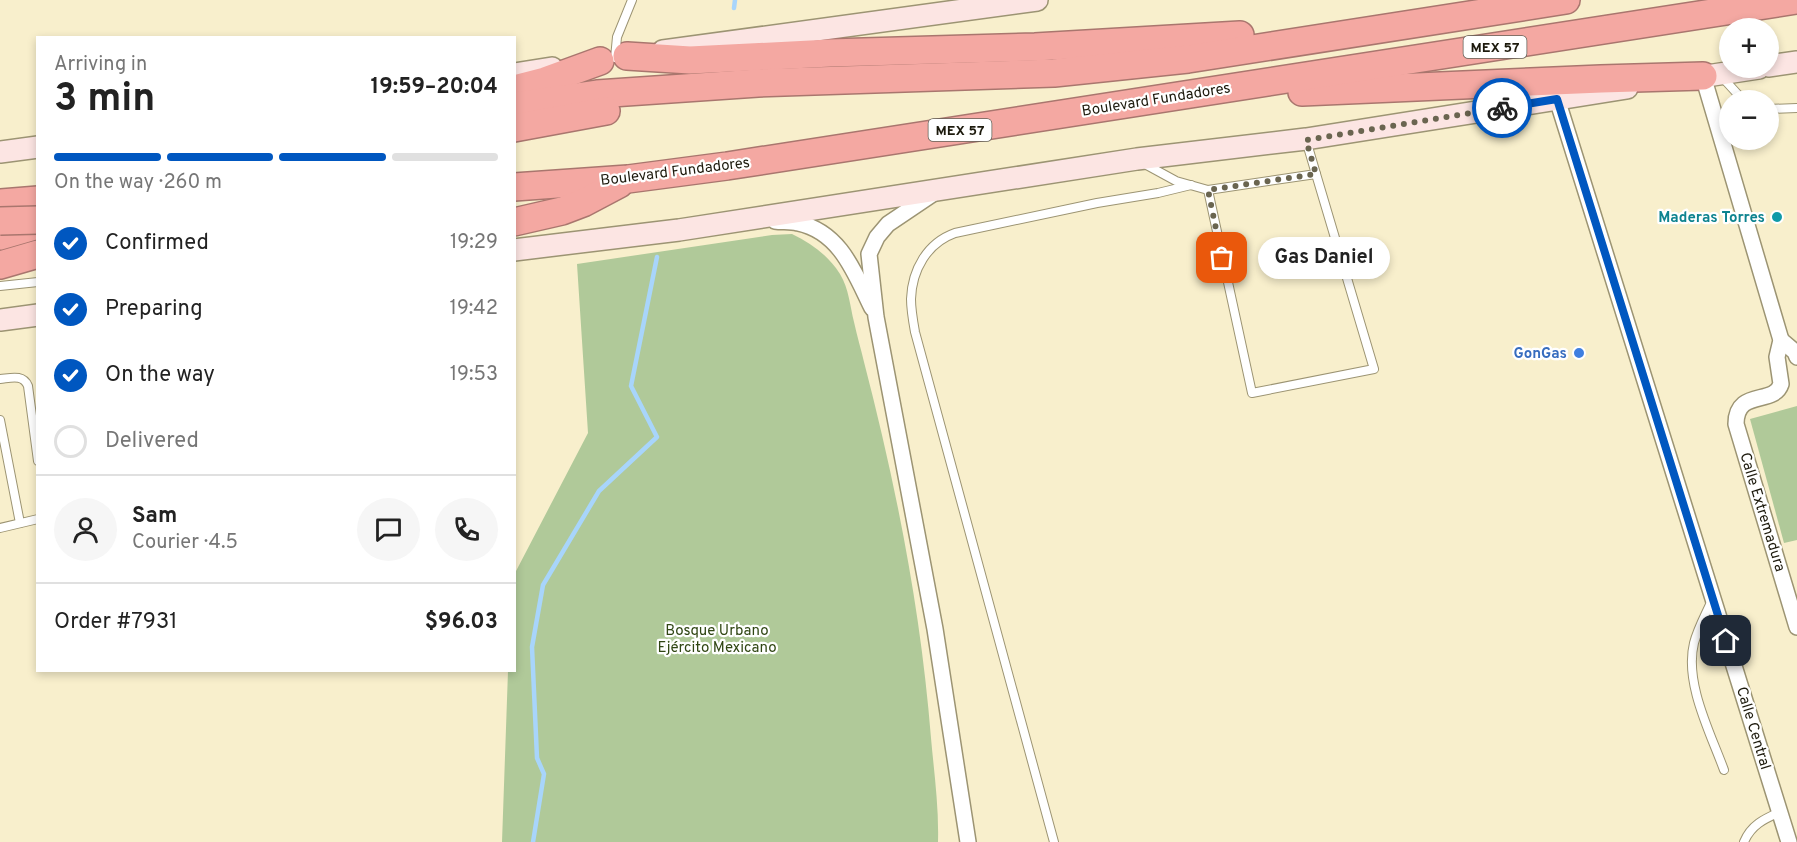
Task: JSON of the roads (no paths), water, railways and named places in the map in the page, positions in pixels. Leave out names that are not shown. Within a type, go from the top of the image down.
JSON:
[{"type":"highway","name":"MEX 57","points":[[516,106],[597,94],[758,84],[1054,73],[1188,58],[1566,0]]},
{"type":"highway","name":"Boulevard Fundadores","points":[[516,187],[628,179],[728,166],[1796,0]]},
{"type":"highway","points":[[516,88],[614,58],[756,47],[830,53],[1113,43],[1427,22]]},
{"type":"highway","points":[[1193,94],[1711,75]]},
{"type":"highway","points":[[516,128],[758,84]]},
{"type":"highway","points":[[516,214],[544,208],[573,196],[628,179]]},
{"type":"highway","points":[[516,222],[554,213],[583,203],[628,179]]},
{"type":"highway","points":[[516,204],[573,196]]},
{"type":"highway","points":[[0,203],[36,200]]},
{"type":"highway","points":[[0,221],[36,220]]},
{"type":"highway","points":[[0,236],[36,226]]},
{"type":"highway","points":[[0,265],[36,255]]},
{"type":"main road","points":[[756,47],[1037,0]]},
{"type":"main road","points":[[516,74],[614,58]]},
{"type":"main road","points":[[1779,64],[1797,62]]},
{"type":"main road","points":[[516,250],[751,220],[1137,159],[1306,140],[1719,74]]},
{"type":"main road","points":[[0,152],[36,147]]},
{"type":"main road","points":[[0,320],[36,315]]},
{"type":"street","points":[[1711,75],[1781,340],[1795,352],[1797,357]]},
{"type":"street","name":"Calle Central","points":[[1557,99],[1789,842]]},
{"type":"street","points":[[936,191],[888,224],[877,237],[869,254],[876,317],[935,628],[968,842]]},
{"type":"street","points":[[751,220],[798,223],[815,229],[838,245],[848,260],[876,317]]},
{"type":"street","name":"Calle Extremadura","points":[[1781,340],[1777,357],[1780,388],[1776,392],[1742,405],[1738,410],[1736,424],[1797,627]]},
{"type":"lane","points":[[614,58],[617,37],[632,0]]},
{"type":"lane","points":[[1711,75],[1730,90]]},
{"type":"lane","points":[[1779,109],[1797,108]]},
{"type":"lane","points":[[1208,190],[1252,393],[1374,369],[1306,140]]},
{"type":"lane","points":[[1137,159],[1176,180],[1208,190],[1316,174]]},
{"type":"lane","points":[[1054,842],[915,332],[911,301],[913,282],[928,251],[945,237],[955,233],[1191,185]]},
{"type":"lane","points":[[0,286],[36,282]]},
{"type":"lane","points":[[0,379],[15,377],[26,382],[36,446]]},
{"type":"lane","points":[[0,420],[20,523]]},
{"type":"lane","points":[[0,528],[36,519]]},
{"type":"lane","points":[[1713,598],[1694,644],[1692,667],[1697,697],[1724,770]]},
{"type":"lane","points":[[1744,842],[1750,829],[1780,812]]},
{"type":"waterway","points":[[734,8],[735,0]]},
{"type":"waterway","points":[[533,842],[544,774],[537,758],[532,647],[543,585],[599,491],[657,437],[631,386],[657,257]]},
{"type":"place","name":"Maderas Torres","points":[[1777,217]]},
{"type":"place","name":"Gas Daniel","points":[[1222,258]]},
{"type":"place","name":"GonGas","points":[[1579,353]]},
{"type":"park label","name":"Bosque Urbano Ejército Mexicano","points":[[717,638]]}]
